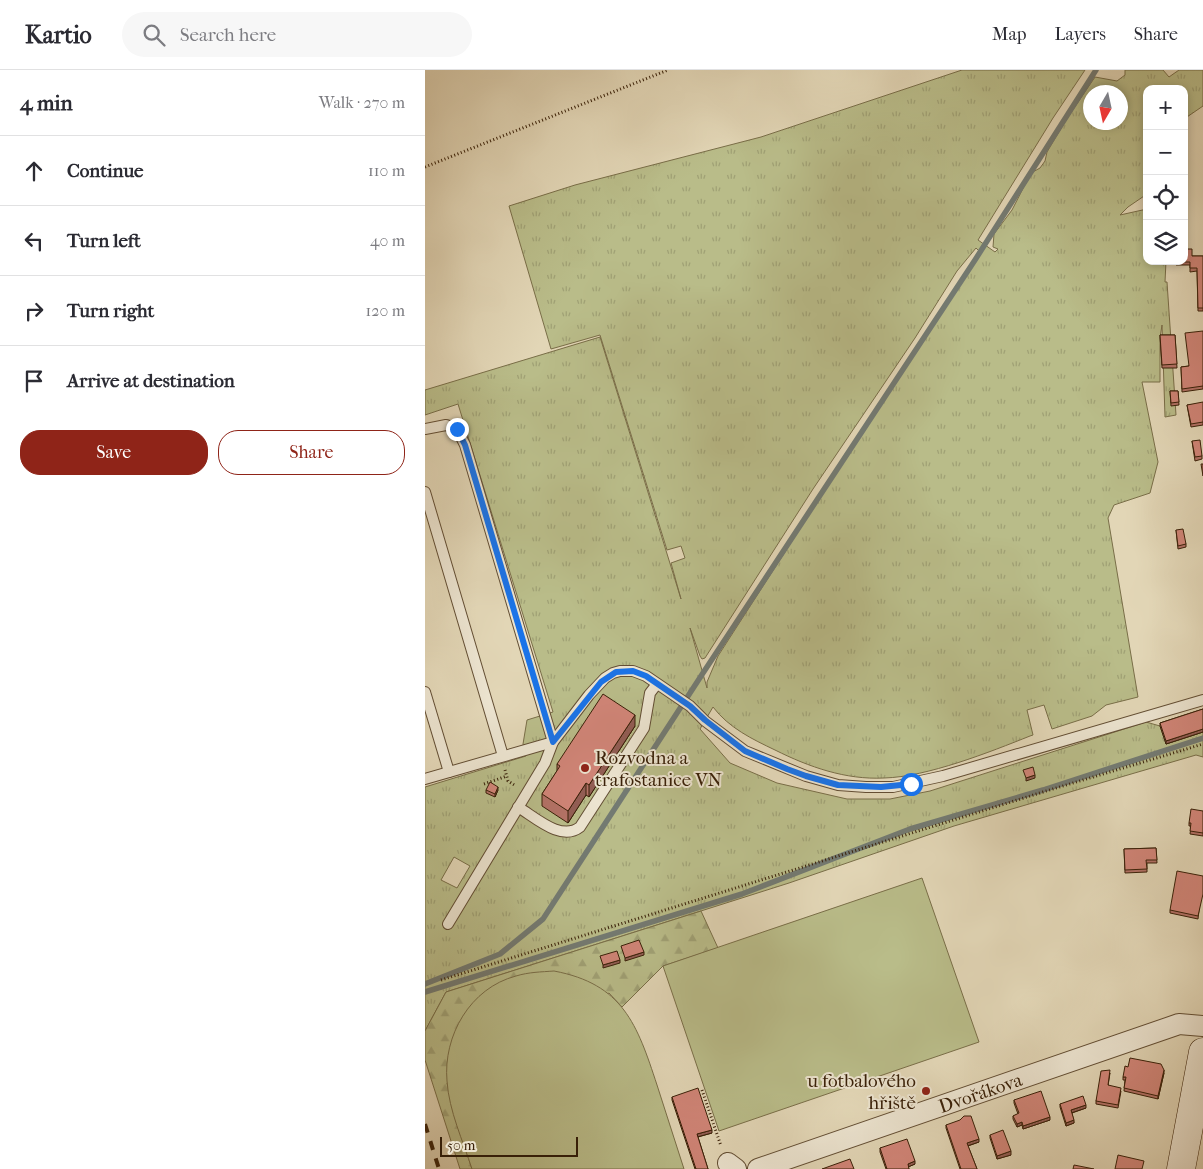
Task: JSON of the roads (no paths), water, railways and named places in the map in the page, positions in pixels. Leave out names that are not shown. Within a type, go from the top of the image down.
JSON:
[{"type":"street","name":"Dvořákova","points":[[758,1169],[1179,1024],[1203,1026]]},
{"type":"street","points":[[1181,1169],[1203,1052]]},
{"type":"lane","points":[[425,429],[446,425],[457,429],[465,445],[553,742]]},
{"type":"lane","points":[[425,492],[503,759]]},
{"type":"lane","points":[[448,924],[545,763],[553,742],[589,695],[613,673],[624,670],[637,672],[690,706],[745,751],[787,769],[838,785],[881,787],[911,784],[943,776],[1203,700]]},
{"type":"lane","points":[[518,807],[557,830],[573,831],[580,827],[644,728],[650,693],[657,684]]},
{"type":"lane","points":[[425,692],[449,772]]},
{"type":"lane","points":[[425,779],[503,759],[553,742]]},
{"type":"waterway","points":[[425,984],[500,954],[543,919],[975,260],[1096,70]]},
{"type":"waterway","points":[[425,992],[742,894],[910,829],[1043,790],[1203,738]]},
{"type":"railway","points":[[425,1124],[439,1169]]},
{"type":"place","name":"Rozvodna a trafostanice VN","points":[[585,768]]},
{"type":"place","name":"u fotbalového hřiště","points":[[926,1091]]}]
